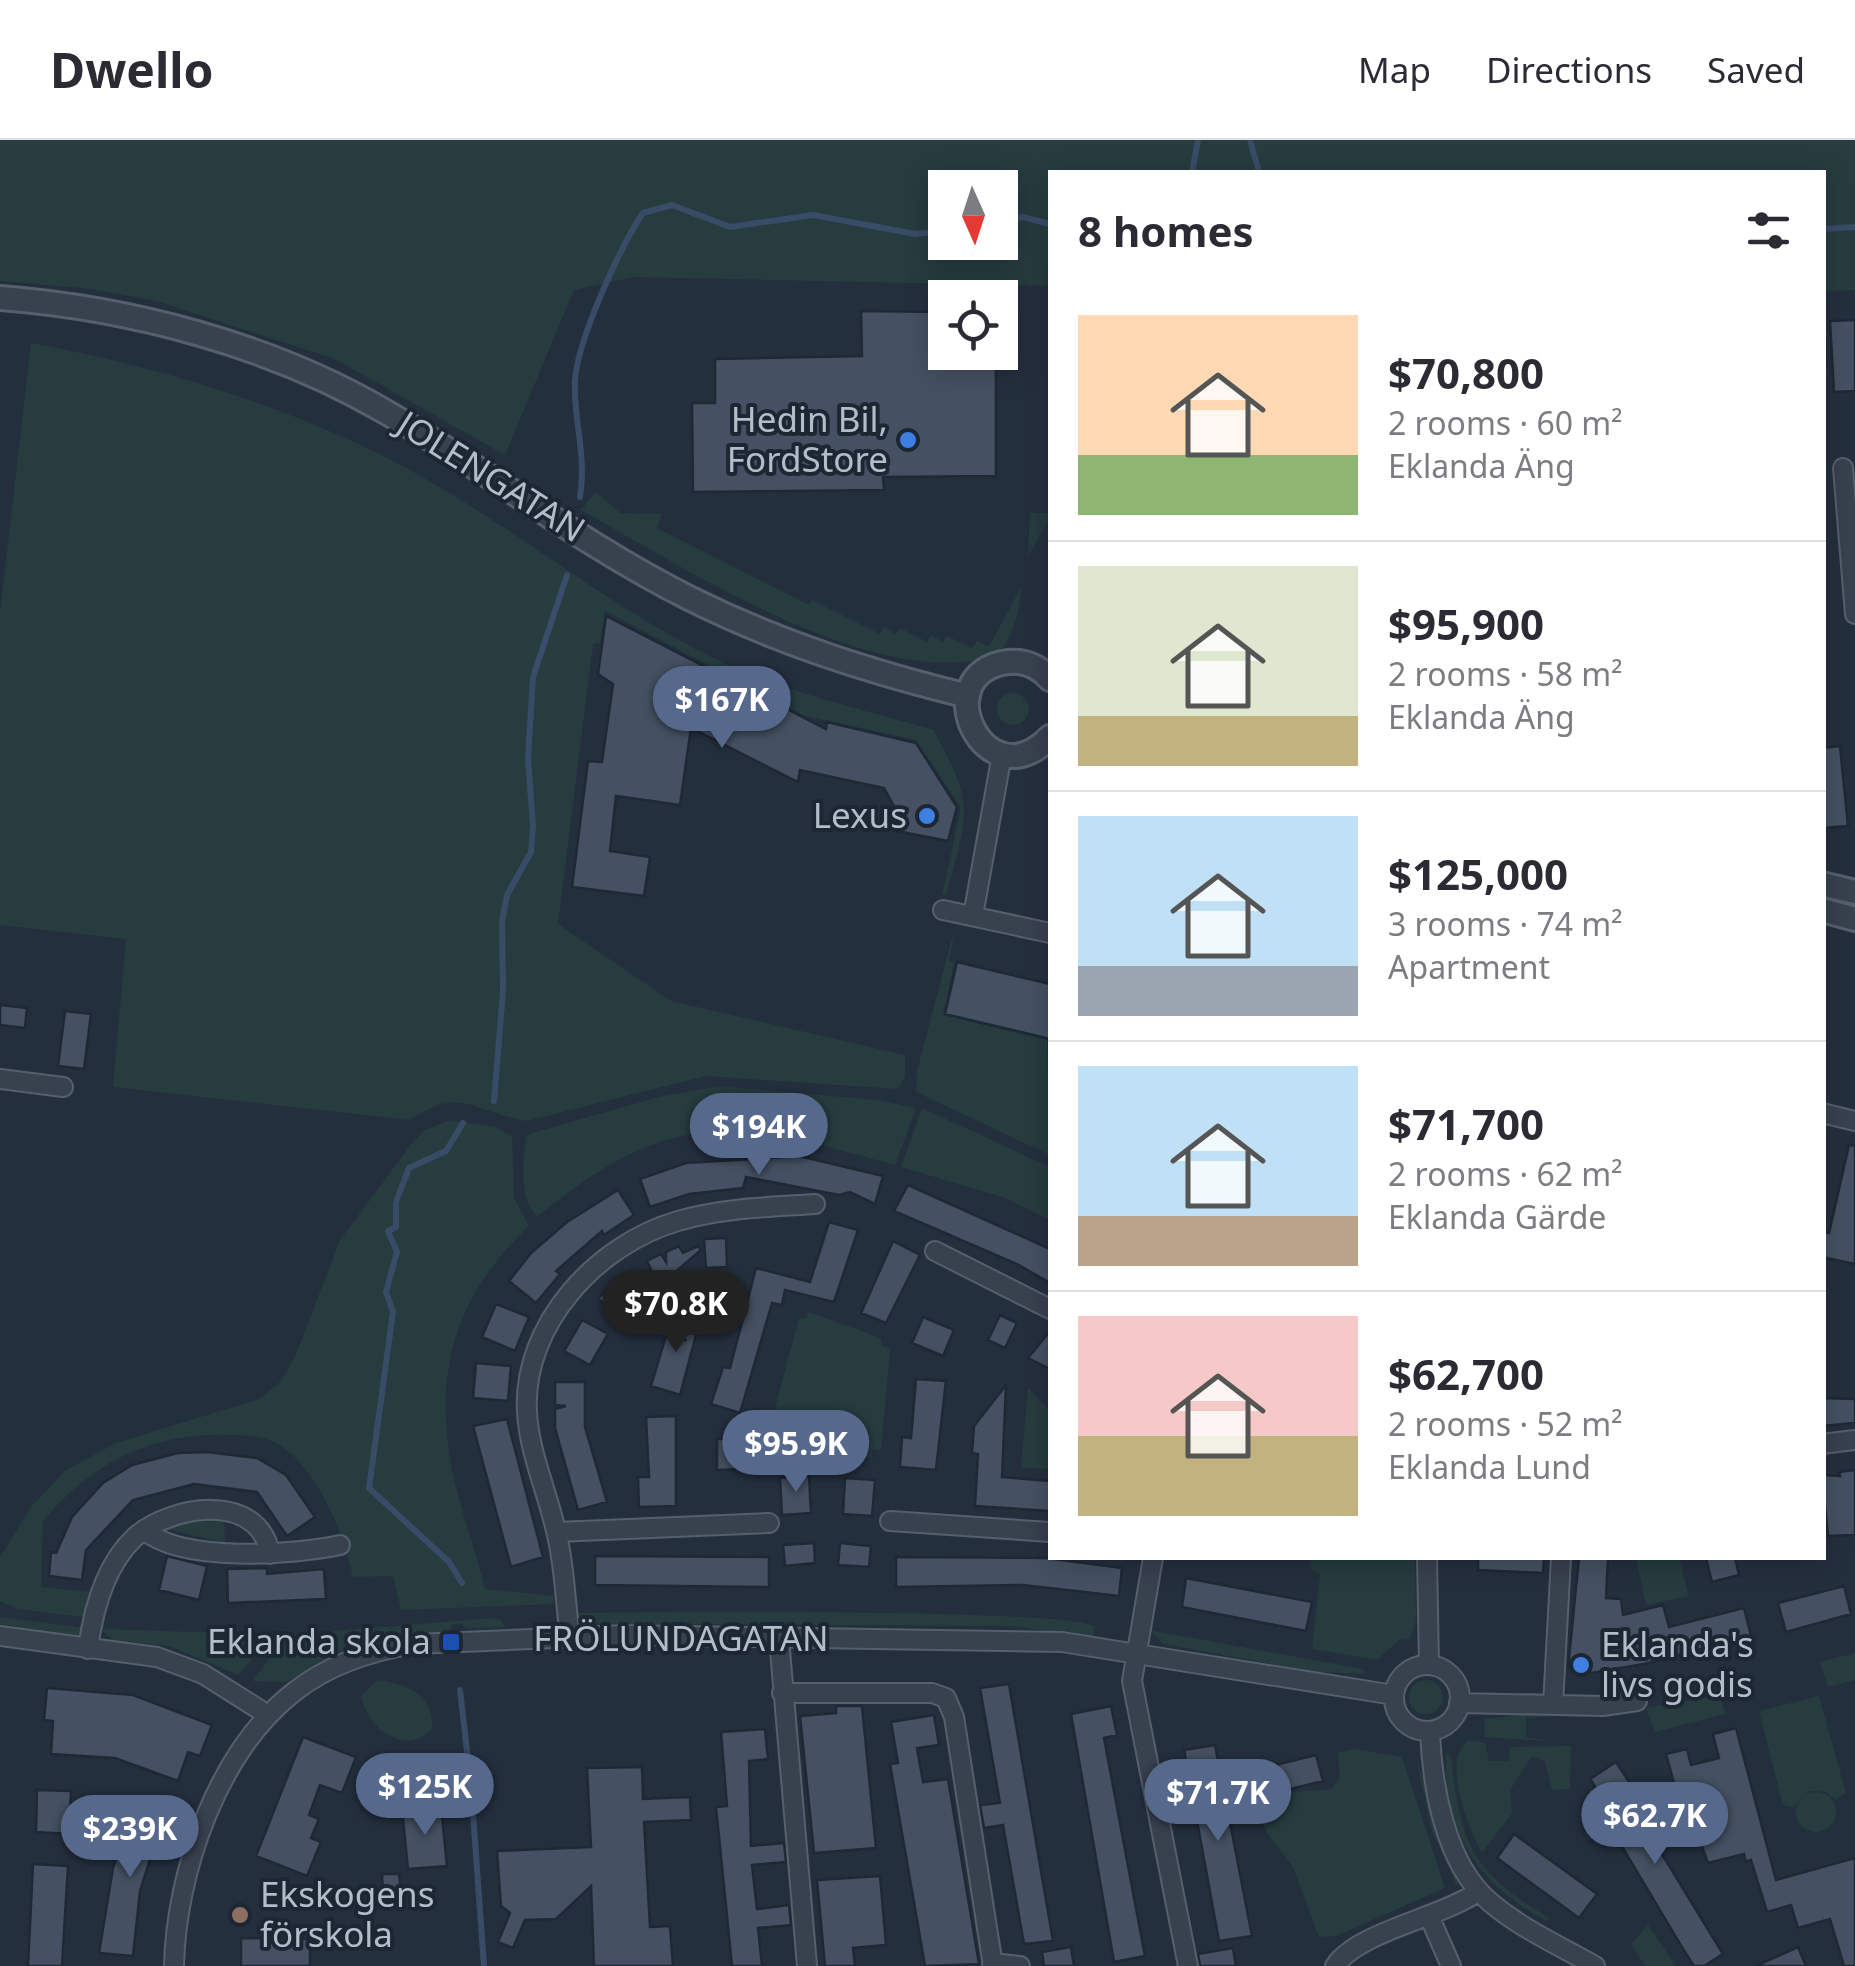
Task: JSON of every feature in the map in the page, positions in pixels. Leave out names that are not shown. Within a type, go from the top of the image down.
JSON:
[{"type":"street","name":"JOLENGATAN","points":[[0,298],[96,311],[189,332],[311,375],[383,410],[686,597],[843,664],[968,696]]},
{"type":"street","points":[[1843,468],[1855,614]]},
{"type":"street","points":[[1047,742],[1022,754],[1002,754],[985,746],[972,732],[966,714],[968,696],[982,673],[1006,662],[1032,665],[1048,678]]},
{"type":"street","points":[[973,916],[1002,754]]},
{"type":"street","points":[[1826,885],[1855,892]]},
{"type":"street","points":[[943,910],[1048,934]]},
{"type":"street","points":[[1826,911],[1855,917]]},
{"type":"street","points":[[0,1079],[63,1086]]},
{"type":"street","points":[[1826,1114],[1855,1121]]},
{"type":"street","points":[[570,1637],[557,1532],[526,1410],[532,1362],[556,1310],[616,1251],[653,1230],[696,1216],[815,1204]]},
{"type":"street","points":[[935,1250],[1048,1308]]},
{"type":"street","points":[[1826,1444],[1855,1440]]},
{"type":"street","points":[[88,1650],[100,1593],[126,1548],[144,1530],[173,1514],[220,1511],[258,1526],[270,1554]]},
{"type":"street","points":[[890,1522],[1048,1532]]},
{"type":"street","points":[[557,1532],[769,1523]]},
{"type":"street","points":[[144,1530],[212,1551],[270,1554],[340,1545]]},
{"type":"street","points":[[1153,1560],[1134,1651],[1132,1682],[1188,1966]]},
{"type":"street","points":[[1427,1560],[1430,1665]]},
{"type":"street","points":[[1553,1705],[1560,1560]]},
{"type":"street","points":[[0,1636],[183,1665],[268,1715]]},
{"type":"street","name":"FRÖLUNDAGATAN","points":[[174,1966],[186,1878],[203,1830],[237,1758],[268,1715],[320,1675],[382,1649],[570,1637],[1062,1642],[1394,1695]]},
{"type":"street","points":[[779,1638],[807,1966]]},
{"type":"street","points":[[1430,1665],[1454,1680],[1459,1703],[1450,1722],[1430,1731],[1414,1729],[1402,1720],[1394,1695],[1408,1671],[1430,1665]]},
{"type":"street","points":[[782,1693],[932,1693],[946,1698],[954,1717],[993,1965],[1020,1966]]},
{"type":"street","points":[[1459,1703],[1553,1705],[1637,1701]]},
{"type":"street","points":[[1430,1731],[1439,1801],[1458,1857],[1479,1891],[1512,1918],[1595,1966]]},
{"type":"street","points":[[1335,1966],[1360,1945],[1430,1918],[1479,1891]]},
{"type":"street","points":[[1430,1918],[1451,1966]]},
{"type":"green space","points":[[0,140],[1855,140],[1855,290],[1826,291],[1826,170],[1048,170],[1048,286],[1018,285],[1018,280],[928,280],[928,283],[633,277],[574,290],[505,455],[335,359],[156,301],[92,289],[0,281]]},
{"type":"green space","points":[[31,343],[193,382],[350,440],[448,492],[614,601],[718,660],[797,691],[933,730],[956,776],[964,809],[947,893],[942,895],[961,808],[916,740],[805,716],[605,611],[600,643],[593,644],[558,924],[671,1001],[905,1055],[905,1076],[898,1089],[706,1076],[527,1121],[456,1102],[427,1109],[410,1120],[113,1087],[126,939],[0,925],[0,613]]},
{"type":"green space","points":[[596,492],[620,513],[662,514],[657,528],[809,605],[812,600],[880,634],[883,627],[896,634],[900,628],[927,642],[931,635],[943,642],[947,636],[972,648],[977,641],[989,647],[1021,587],[1015,621],[999,652],[982,660],[916,661],[867,650],[765,611],[581,510]]},
{"type":"green space","points":[[1030,513],[1048,513],[1048,521],[1028,556]]},
{"type":"green space","points":[[1013,693],[1024,698],[1029,709],[1024,720],[1013,725],[1002,720],[997,709],[1002,698]]},
{"type":"green space","points":[[955,927],[949,961],[954,963],[943,1015],[1047,1040],[1048,1154],[916,1092],[917,1071]]},
{"type":"green space","points":[[719,1086],[877,1100],[916,1108],[895,1165],[791,1138],[707,1132],[668,1139],[628,1155],[537,1217],[524,1189],[526,1137],[659,1097]]},
{"type":"green space","points":[[922,1108],[1048,1166],[1048,1219],[1006,1198],[901,1167]]},
{"type":"green space","points":[[451,1120],[496,1127],[512,1136],[514,1198],[529,1226],[483,1279],[456,1336],[446,1399],[452,1470],[485,1589],[554,1596],[553,1604],[401,1610],[393,1576],[353,1577],[328,1505],[295,1458],[269,1440],[229,1435],[174,1439],[125,1455],[82,1483],[43,1521],[41,1587],[90,1592],[83,1617],[18,1609],[0,1601],[0,1557],[31,1507],[66,1470],[116,1443],[259,1399],[280,1382],[295,1357],[340,1240],[413,1142],[425,1130]]},
{"type":"green space","points":[[809,1312],[881,1338],[882,1346],[890,1349],[881,1450],[873,1450],[872,1458],[774,1457],[772,1419],[799,1318],[806,1319]]},
{"type":"green space","points":[[1028,1388],[1048,1409],[1048,1469],[1021,1468]]},
{"type":"green space","points":[[224,1516],[225,1543],[163,1528],[176,1519]]},
{"type":"green space","points":[[1311,1560],[1415,1560],[1416,1620],[1410,1639],[1399,1640],[1377,1660],[1312,1649],[1320,1574],[1312,1569]]},
{"type":"green space","points":[[1636,1560],[1680,1560],[1689,1596],[1646,1605]]},
{"type":"green space","points":[[576,1613],[937,1614],[1069,1621],[1095,1627],[1093,1636],[1086,1636],[1012,1626],[583,1623]]},
{"type":"green space","points":[[0,1617],[82,1628],[80,1636],[0,1624]]},
{"type":"green space","points":[[502,1620],[504,1627],[451,1625],[451,1630],[365,1641],[286,1682],[253,1681],[286,1635]]},
{"type":"green space","points":[[100,1629],[259,1634],[270,1638],[238,1675],[169,1646],[113,1640]]},
{"type":"green space","points":[[1149,1630],[1363,1669],[1365,1674],[1316,1672],[1164,1644]]},
{"type":"green space","points":[[1855,1653],[1855,1680],[1828,1687],[1820,1662]]},
{"type":"green space","points":[[377,1680],[416,1693],[429,1708],[432,1729],[410,1740],[388,1735],[379,1728],[361,1696]]},
{"type":"green space","points":[[1426,1680],[1438,1685],[1443,1697],[1438,1709],[1426,1714],[1414,1709],[1409,1697],[1414,1685]]},
{"type":"green space","points":[[1720,1695],[1725,1714],[1655,1732],[1646,1708]]},
{"type":"green space","points":[[1819,1696],[1846,1793],[1835,1800],[1827,1792],[1810,1791],[1793,1807],[1783,1805],[1759,1711]]},
{"type":"green space","points":[[1543,1713],[1543,1717],[1526,1718],[1526,1737],[1547,1741],[1485,1737],[1484,1719]]},
{"type":"green space","points":[[1469,1740],[1485,1743],[1489,1761],[1509,1761],[1510,1747],[1571,1746],[1570,1789],[1552,1790],[1545,1762],[1532,1756],[1510,1790],[1512,1813],[1482,1853],[1470,1828],[1457,1778],[1461,1749]]},
{"type":"green space","points":[[1353,1749],[1402,1757],[1445,1888],[1336,1936],[1319,1937],[1293,1867],[1267,1833],[1254,1798],[1332,1789],[1340,1777],[1338,1753]]},
{"type":"green space","points":[[1446,1753],[1451,1756],[1459,1812],[1475,1853],[1502,1886],[1549,1918],[1547,1921],[1502,1891],[1470,1854],[1451,1808]]},
{"type":"green space","points":[[1416,1757],[1459,1882],[1457,1886],[1431,1828]]},
{"type":"green space","points":[[1816,1792],[1830,1798],[1836,1812],[1830,1826],[1816,1832],[1802,1826],[1796,1812],[1802,1798]]},
{"type":"green space","points":[[1648,1925],[1676,1966],[1645,1966],[1631,1944]]},
{"type":"building","points":[[861,311],[928,312],[928,370],[996,370],[996,476],[883,477],[884,490],[693,492],[692,403],[715,403],[715,359],[862,356]]},
{"type":"building","points":[[1855,320],[1855,391],[1834,392],[1830,321]]},
{"type":"building","points":[[606,616],[826,729],[827,722],[916,743],[957,807],[948,841],[897,831],[900,817],[884,788],[800,770],[798,782],[691,728],[680,805],[616,796],[610,851],[650,857],[644,896],[572,887],[588,761],[602,762],[613,684],[598,674]]},
{"type":"building","points":[[1840,746],[1848,826],[1826,828],[1826,748]]},
{"type":"building","points":[[957,962],[1048,984],[1048,1039],[945,1014]]},
{"type":"building","points":[[0,1005],[27,1008],[25,1028],[0,1025]]},
{"type":"building","points":[[65,1011],[91,1014],[84,1069],[58,1066]]},
{"type":"building","points":[[1849,1145],[1855,1146],[1855,1264],[1826,1258],[1826,1233],[1829,1233]]},
{"type":"building","points":[[799,1156],[883,1176],[875,1204],[850,1192],[839,1195],[746,1177],[743,1188],[689,1194],[650,1207],[640,1179],[686,1163]]},
{"type":"building","points":[[908,1185],[1048,1248],[1048,1282],[1017,1264],[894,1211]]},
{"type":"building","points":[[618,1190],[634,1215],[604,1235],[602,1231],[556,1271],[560,1274],[536,1303],[509,1281],[531,1253],[567,1222]]},
{"type":"building","points":[[829,1222],[858,1230],[834,1302],[785,1290],[782,1305],[772,1303],[740,1413],[711,1404],[723,1367],[730,1368],[756,1268],[810,1282]]},
{"type":"building","points":[[726,1238],[727,1267],[706,1268],[704,1239]]},
{"type":"building","points":[[893,1241],[920,1255],[886,1323],[861,1313]]},
{"type":"building","points":[[679,1246],[683,1253],[698,1246],[701,1250],[659,1286],[647,1261],[661,1254],[666,1262],[666,1252]]},
{"type":"building","points":[[625,1275],[643,1296],[618,1321],[598,1298]]},
{"type":"building","points":[[496,1304],[529,1317],[515,1351],[482,1337]]},
{"type":"building","points":[[671,1311],[700,1320],[680,1395],[651,1386],[669,1326],[686,1341]]},
{"type":"building","points":[[1000,1315],[1017,1323],[1005,1348],[988,1340]]},
{"type":"building","points":[[923,1317],[954,1330],[943,1356],[912,1343]]},
{"type":"building","points":[[582,1320],[608,1334],[590,1365],[564,1351]]},
{"type":"building","points":[[1048,1333],[1048,1368],[1028,1358]]},
{"type":"building","points":[[476,1363],[511,1366],[508,1401],[473,1398]]},
{"type":"building","points":[[916,1379],[946,1381],[936,1470],[900,1467],[902,1437],[911,1438]]},
{"type":"building","points":[[555,1382],[585,1382],[585,1427],[607,1502],[578,1510],[555,1428],[555,1409],[566,1406],[555,1405]]},
{"type":"building","points":[[1006,1385],[1002,1477],[1048,1481],[1048,1511],[975,1506],[978,1454],[972,1453],[974,1426]]},
{"type":"building","points":[[1826,1398],[1855,1399],[1855,1423],[1826,1426]]},
{"type":"building","points":[[676,1416],[676,1506],[639,1507],[638,1477],[649,1477],[646,1417]]},
{"type":"building","points":[[507,1419],[543,1557],[511,1567],[473,1426]]},
{"type":"building","points":[[717,1439],[753,1439],[753,1469],[717,1470]]},
{"type":"building","points":[[178,1453],[257,1458],[286,1475],[315,1517],[287,1536],[257,1492],[194,1484],[133,1500],[86,1550],[82,1580],[49,1576],[51,1552],[56,1553],[72,1517],[103,1483],[132,1465]]},
{"type":"building","points":[[1855,1470],[1855,1535],[1828,1536],[1826,1475],[1840,1476],[1839,1472]]},
{"type":"building","points":[[809,1476],[811,1513],[782,1515],[780,1478]]},
{"type":"building","points":[[845,1478],[875,1480],[872,1516],[843,1514]]},
{"type":"building","points":[[814,1543],[815,1563],[785,1566],[783,1545]]},
{"type":"building","points":[[840,1543],[871,1546],[869,1567],[838,1565]]},
{"type":"building","points":[[167,1556],[207,1566],[199,1600],[159,1590]]},
{"type":"building","points":[[595,1556],[769,1557],[769,1587],[595,1585]]},
{"type":"building","points":[[896,1557],[1046,1558],[1122,1568],[1119,1596],[1023,1585],[896,1587]]},
{"type":"building","points":[[1478,1560],[1544,1560],[1543,1573],[1478,1570]]},
{"type":"building","points":[[1579,1560],[1608,1560],[1606,1598],[1621,1599],[1623,1615],[1663,1605],[1669,1627],[1744,1608],[1751,1636],[1644,1664],[1591,1673],[1568,1668]]},
{"type":"building","points":[[1706,1560],[1735,1560],[1739,1575],[1712,1582]]},
{"type":"building","points":[[267,1568],[267,1574],[324,1569],[326,1599],[228,1603],[227,1569]]},
{"type":"building","points":[[1186,1578],[1312,1602],[1306,1631],[1182,1607]]},
{"type":"building","points":[[1844,1586],[1851,1614],[1786,1632],[1778,1603]]},
{"type":"building","points":[[1009,1684],[1053,1941],[1024,1944],[1003,1825],[984,1828],[980,1805],[1000,1803],[980,1688]]},
{"type":"building","points":[[47,1688],[133,1695],[212,1725],[200,1756],[188,1752],[178,1781],[115,1758],[51,1754],[53,1721],[44,1720]]},
{"type":"building","points":[[836,1706],[862,1706],[876,1848],[814,1853],[800,1716],[836,1713]]},
{"type":"building","points":[[1111,1706],[1117,1735],[1104,1738],[1145,1956],[1114,1962],[1071,1714]]},
{"type":"building","points":[[934,1715],[939,1745],[917,1748],[923,1782],[948,1779],[979,1964],[925,1966],[890,1764],[898,1763],[891,1722]]},
{"type":"building","points":[[1736,1728],[1776,1880],[1855,1858],[1855,1966],[1844,1966],[1830,1919],[1798,1928],[1791,1905],[1767,1912],[1751,1860],[1746,1862],[1744,1854],[1708,1863],[1691,1817],[1684,1819],[1666,1754],[1687,1749],[1691,1765],[1719,1758],[1713,1734]]},
{"type":"building","points":[[765,1729],[768,1759],[749,1761],[751,1846],[784,1843],[786,1862],[752,1865],[757,1909],[789,1905],[791,1925],[758,1928],[762,1966],[732,1966],[716,1807],[727,1806],[721,1732]]},
{"type":"building","points":[[303,1737],[356,1757],[342,1793],[320,1785],[309,1815],[319,1819],[311,1838],[321,1842],[307,1876],[256,1856]]},
{"type":"building","points":[[1215,1745],[1252,1936],[1219,1941],[1184,1750]]},
{"type":"building","points":[[1316,1755],[1323,1781],[1278,1792],[1271,1766]]},
{"type":"building","points":[[1616,1762],[1652,1817],[1643,1823],[1723,1954],[1704,1966],[1694,1966],[1683,1949],[1621,1845],[1629,1840],[1590,1779]]},
{"type":"building","points":[[405,1766],[421,1772],[415,1787],[399,1781]]},
{"type":"building","points":[[642,1767],[643,1799],[690,1797],[691,1820],[644,1822],[650,1927],[670,1926],[673,1966],[594,1966],[591,1886],[556,1919],[525,1920],[513,1948],[498,1942],[510,1913],[501,1906],[497,1851],[591,1847],[587,1768]]},
{"type":"building","points":[[37,1790],[71,1791],[69,1834],[36,1832]]},
{"type":"building","points":[[134,1802],[165,1812],[140,1891],[133,1956],[99,1953],[113,1868]]},
{"type":"building","points":[[441,1806],[447,1866],[408,1869],[402,1809]]},
{"type":"building","points":[[1514,1834],[1597,1894],[1579,1918],[1497,1858]]},
{"type":"building","points":[[33,1864],[68,1866],[62,1966],[28,1966]]},
{"type":"building","points":[[382,1874],[399,1874],[401,1891],[383,1892]]},
{"type":"building","points":[[880,1876],[886,1945],[853,1948],[855,1966],[825,1966],[817,1880]]},
{"type":"building","points":[[241,1938],[310,1939],[310,1966],[241,1966]]},
{"type":"building","points":[[1071,1947],[1074,1966],[1044,1966],[1042,1952]]},
{"type":"building","points":[[1798,1947],[1806,1966],[1756,1966]]},
{"type":"building","points":[[1233,1948],[1236,1966],[1200,1966],[1198,1954]]},
{"type":"waterway","points":[[1192,170],[1198,140]]},
{"type":"waterway","points":[[1250,140],[1258,170]]},
{"type":"waterway","points":[[580,497],[582,467],[575,395],[578,362],[602,294],[643,213],[672,205],[730,227],[813,215],[915,234],[928,233]]},
{"type":"waterway","points":[[1018,218],[1048,223]]},
{"type":"waterway","points":[[1826,229],[1855,227]]},
{"type":"waterway","points":[[494,1101],[503,991],[502,922],[507,895],[531,852],[528,759],[533,677],[567,575]]},
{"type":"waterway","points":[[462,1583],[449,1562],[369,1488],[393,1312],[386,1292],[397,1252],[388,1231],[396,1227],[396,1202],[409,1168],[446,1151],[463,1123]]},
{"type":"waterway","points":[[460,1690],[469,1768]]},
{"type":"waterway","points":[[472,1799],[484,1966]]},
{"type":"place","name":"Hedin Bil, FordStore","points":[[908,440]]},
{"type":"place","name":"Lexus","points":[[927,816]]},
{"type":"place","name":"Eklanda skola","points":[[451,1642]]},
{"type":"place","name":"Eklanda's livs godis","points":[[1581,1665]]},
{"type":"place","name":"Ekskogens förskola","points":[[240,1915]]}]
